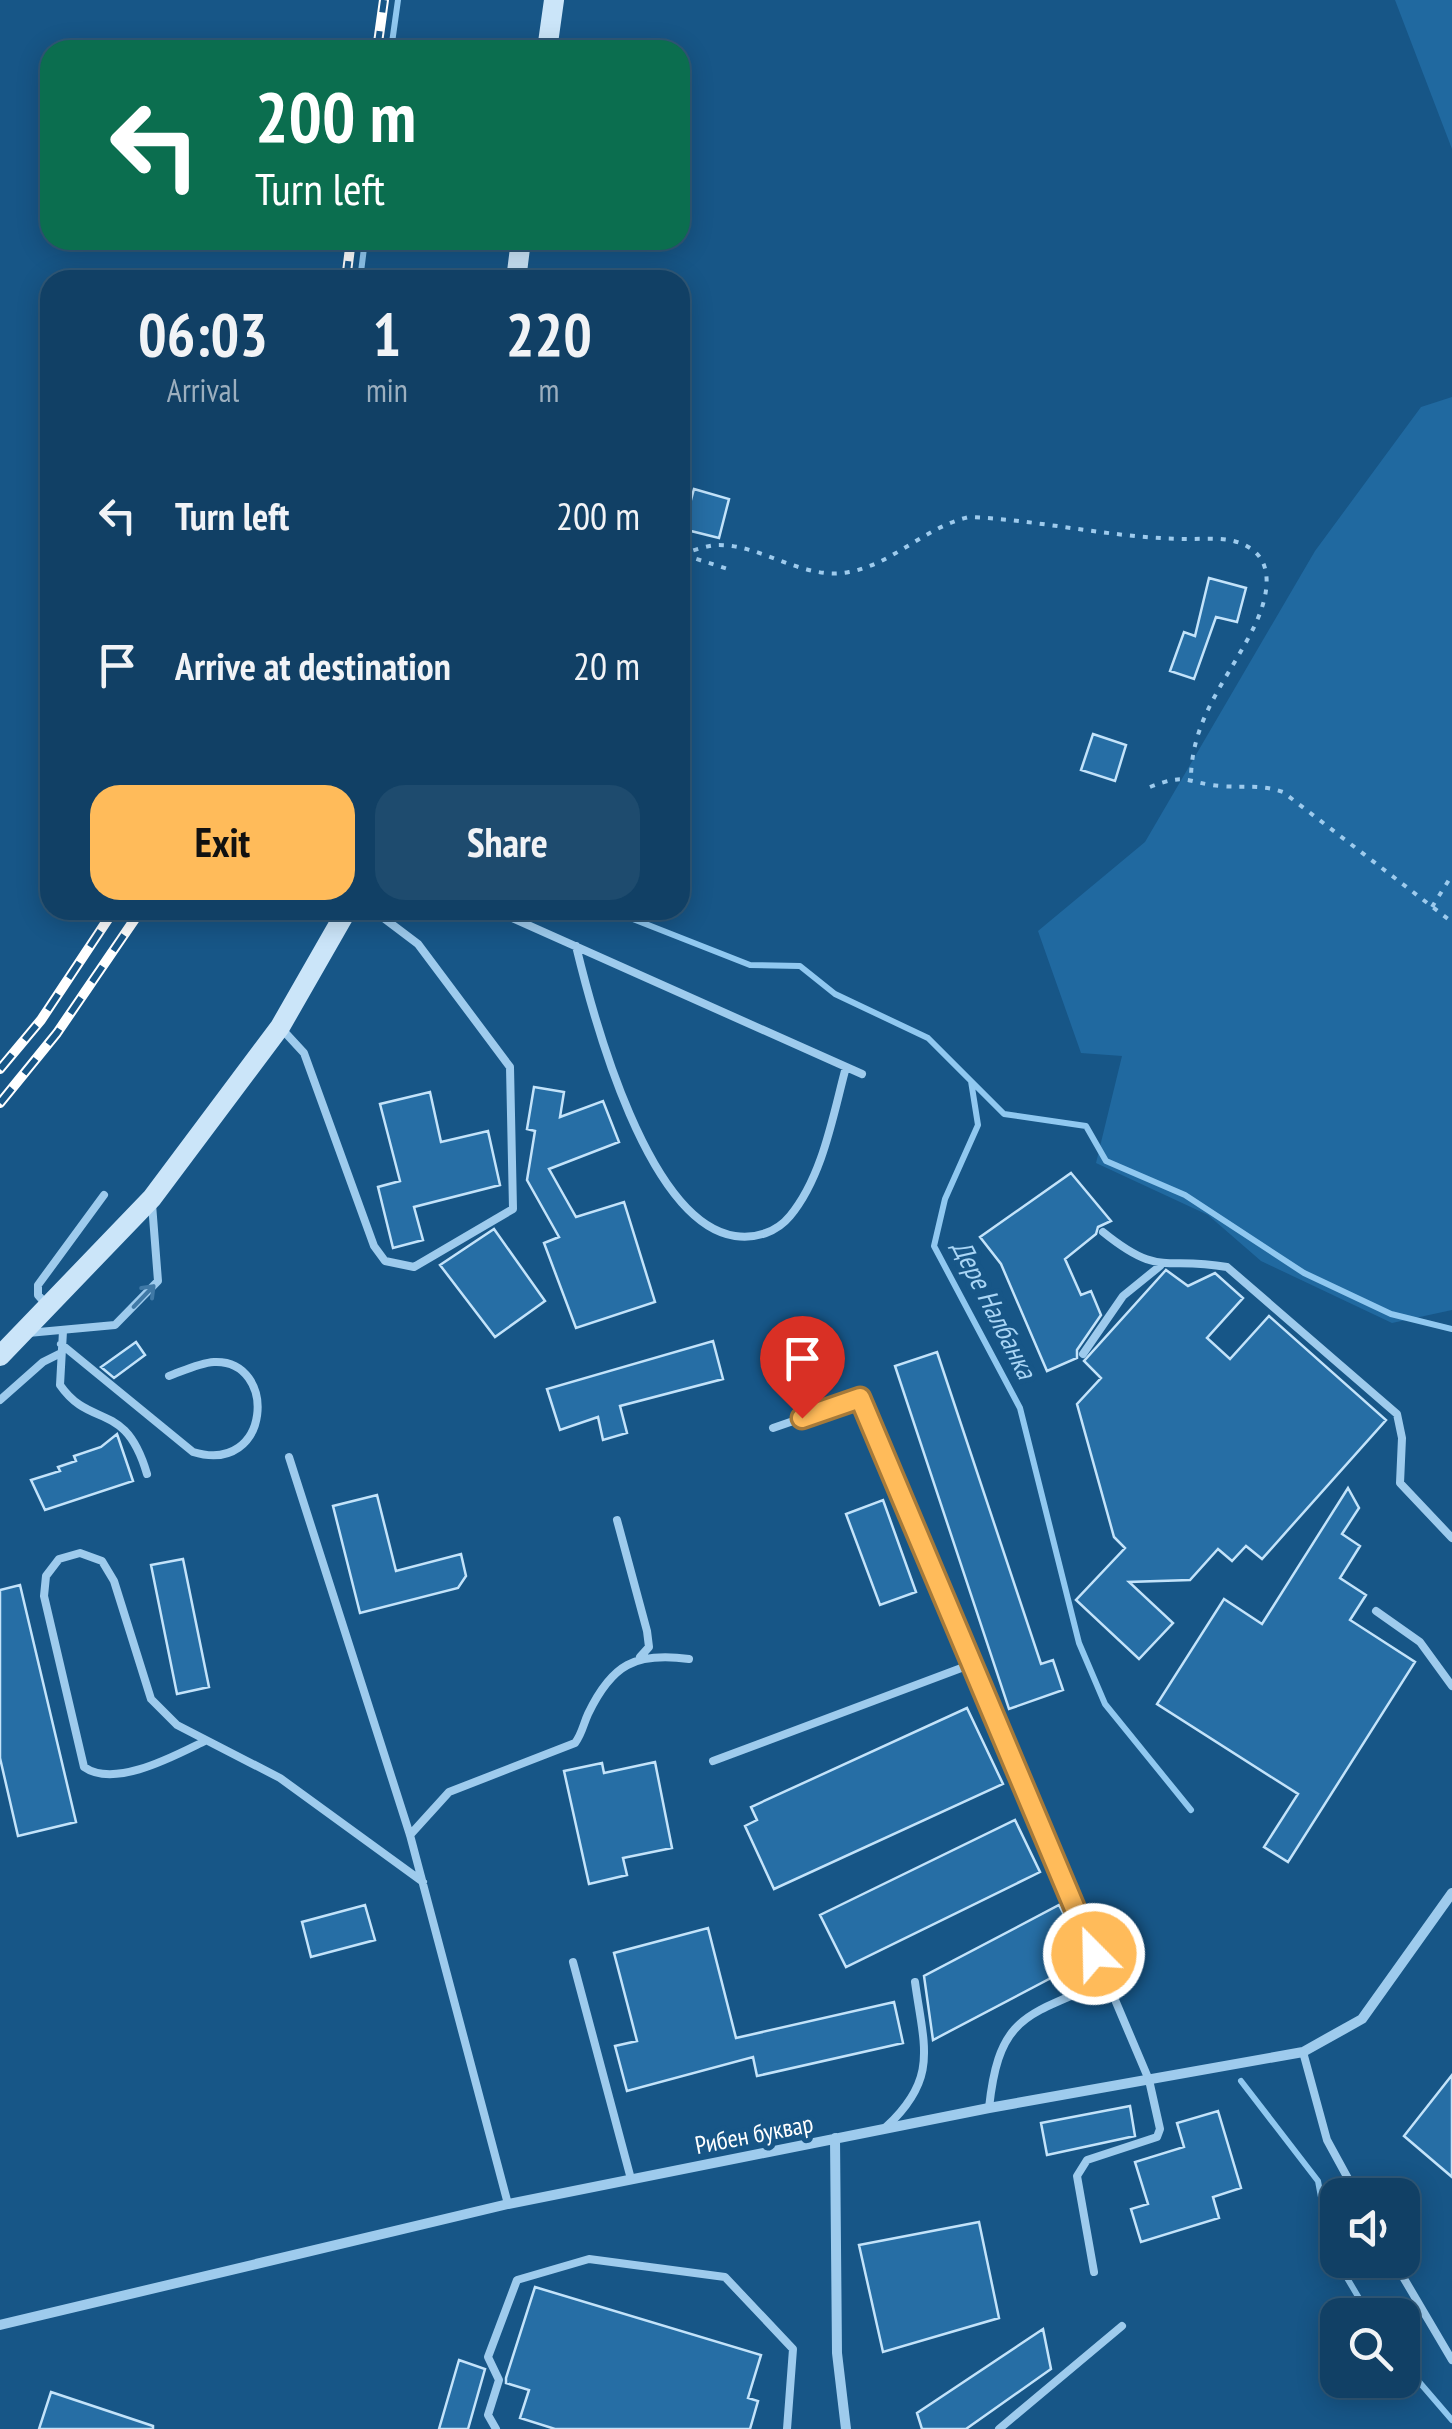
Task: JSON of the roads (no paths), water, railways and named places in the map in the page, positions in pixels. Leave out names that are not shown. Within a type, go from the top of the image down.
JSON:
[{"type":"street","points":[[548,40],[554,0]]},
{"type":"street","points":[[0,1356],[152,1198],[280,1027],[341,920]]},
{"type":"street","name":"Рибен буквар","points":[[0,2325],[508,2204],[988,2108],[1303,2052],[1362,2019],[1452,1893]]},
{"type":"street","points":[[836,2138],[837,2352],[846,2429]]},
{"type":"lane","points":[[280,1027],[304,1054],[374,1246],[385,1261],[414,1267],[513,1209],[510,1067],[418,944],[387,920]]},
{"type":"lane","points":[[517,920],[862,1074]]},
{"type":"lane","points":[[576,946],[593,1017],[626,1110],[668,1186],[714,1229],[729,1235],[758,1236],[783,1223],[793,1212],[822,1152],[846,1066]]},
{"type":"lane","points":[[48,1306],[38,1295],[38,1285],[104,1195]]},
{"type":"lane","points":[[24,1334],[115,1325],[158,1282],[152,1198]]},
{"type":"lane","points":[[1102,1232],[1135,1258],[1160,1266],[1196,1262],[1228,1267],[1397,1414],[1402,1438],[1400,1483],[1452,1538]]},
{"type":"lane","points":[[1083,1354],[1123,1296],[1160,1266]]},
{"type":"lane","points":[[64,1330],[60,1384],[67,1395],[126,1427],[138,1444],[148,1474]]},
{"type":"lane","points":[[60,1349],[193,1452],[218,1456],[244,1443],[257,1422],[258,1400],[240,1371],[211,1362],[169,1376]]},
{"type":"lane","points":[[0,1400],[60,1349]]},
{"type":"lane","points":[[773,1428],[860,1398],[1148,2080],[1160,2129],[1158,2138],[1088,2160],[1077,2176],[1094,2272]]},
{"type":"lane","points":[[289,1457],[410,1835],[508,2204]]},
{"type":"lane","points":[[410,1835],[449,1792],[575,1743],[602,1688],[648,1647],[648,1631],[618,1520]]},
{"type":"lane","points":[[205,1741],[150,1767],[97,1774],[84,1767],[44,1596],[46,1576],[59,1559],[80,1553],[92,1555],[110,1570],[151,1699],[176,1725],[280,1778],[423,1882]]},
{"type":"lane","points":[[1376,1611],[1420,1642],[1452,1686]]},
{"type":"lane","points":[[640,1657],[689,1658]]},
{"type":"lane","points":[[713,1761],[972,1664]]},
{"type":"lane","points":[[574,1962],[631,2179]]},
{"type":"lane","points":[[988,2108],[993,2066],[1010,2031],[1028,2015],[1106,1981]]},
{"type":"lane","points":[[884,2129],[920,2088],[926,2064],[915,1982]]},
{"type":"lane","points":[[1303,2052],[1326,2140],[1347,2178]]},
{"type":"lane","points":[[496,2429],[488,2415],[499,2380],[488,2356],[512,2287],[524,2274],[589,2259],[732,2282],[793,2350],[788,2429]]},
{"type":"lane","points":[[1404,2278],[1452,2360]]},
{"type":"lane","points":[[999,2429],[1122,2326]]},
{"type":"waterway","name":"Дере Налбанка","points":[[392,40],[398,0]]},
{"type":"waterway","name":"Дере Налбанка","points":[[361,270],[364,250]]},
{"type":"waterway","name":"Дере Налбанка","points":[[635,920],[750,965],[800,966],[835,994],[928,1038],[971,1081],[978,1125],[945,1199],[934,1246],[1020,1408],[1079,1643],[1105,1704],[1191,1810]]},
{"type":"waterway","points":[[971,1081],[1004,1114],[1086,1126],[1106,1161],[1185,1195],[1304,1273],[1391,1314],[1452,1329]]},
{"type":"waterway","points":[[1241,2081],[1318,2181],[1331,2251],[1359,2298]]},
{"type":"waterway","points":[[1420,2383],[1452,2420]]},
{"type":"railway","points":[[378,40],[384,0]]},
{"type":"railway","points":[[347,270],[350,250]]},
{"type":"railway","points":[[0,1069],[41,1020],[107,920]]},
{"type":"railway","points":[[0,1103],[57,1033],[134,920]]}]
